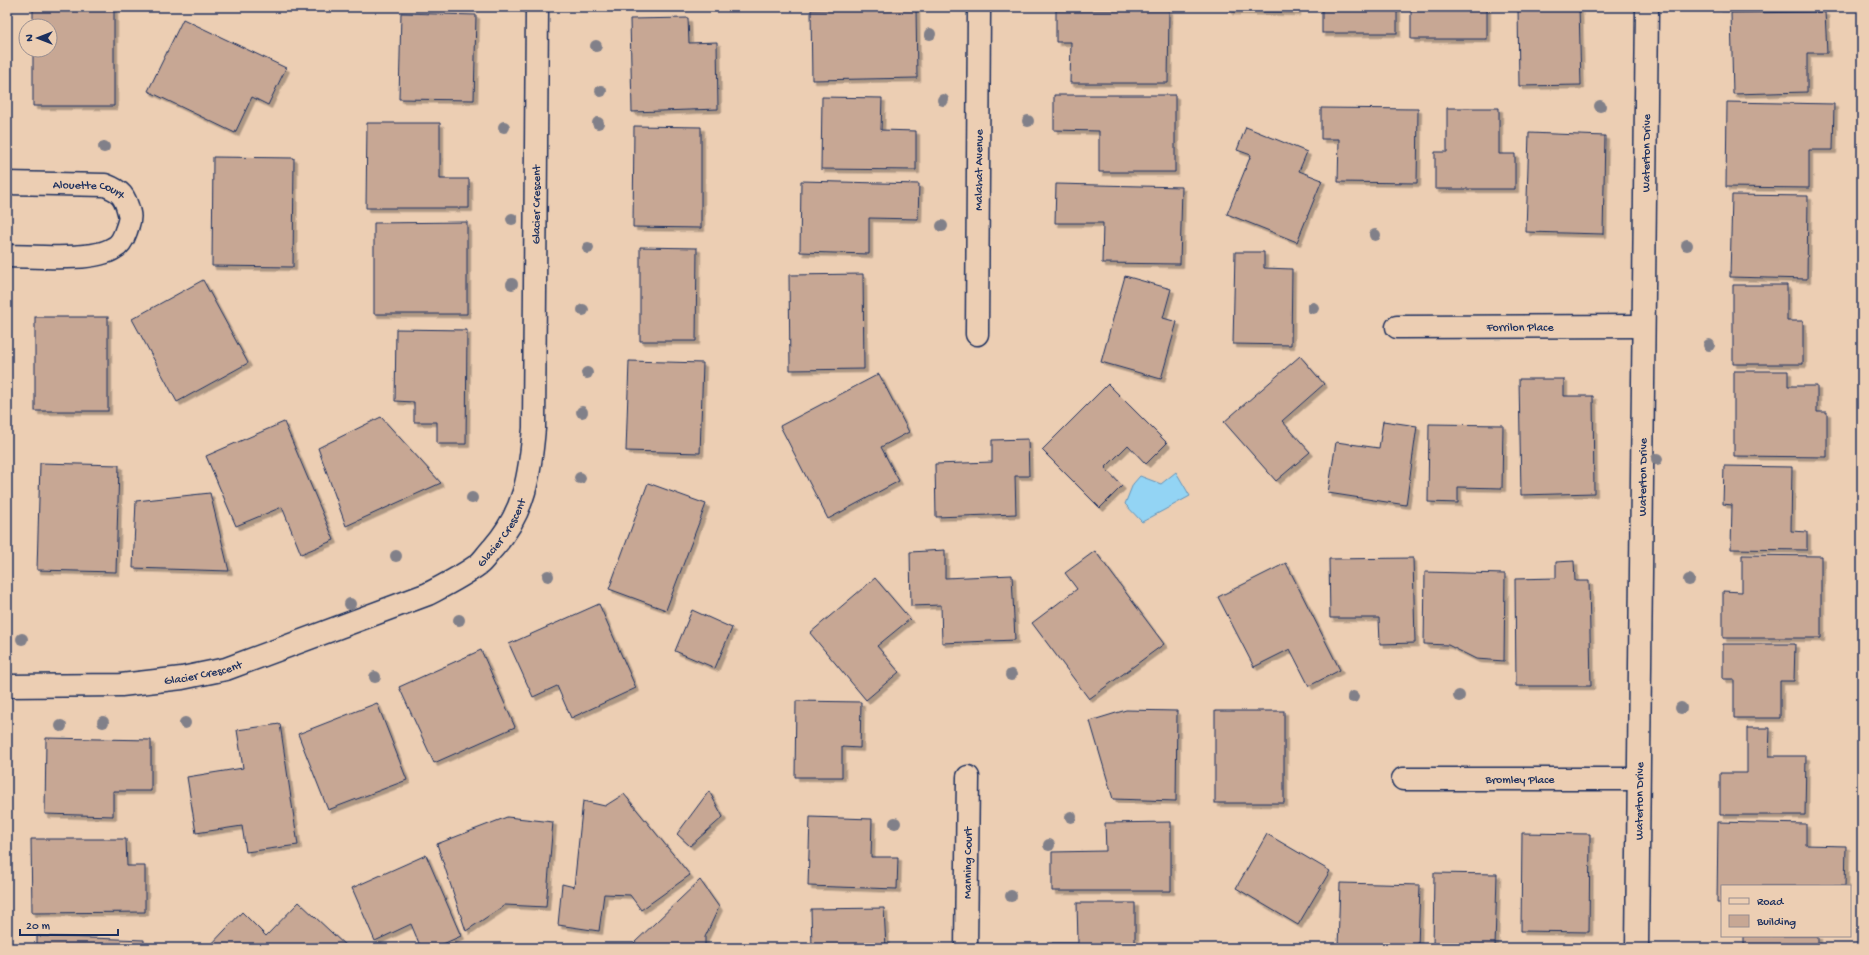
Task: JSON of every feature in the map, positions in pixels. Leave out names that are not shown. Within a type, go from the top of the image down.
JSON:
[{"type":"street","name":"Glacier Crescent","points":[[7,686],[80,686],[128,684],[182,678],[226,669],[428,594],[459,577],[480,563],[498,543],[511,525],[524,497],[531,462],[533,435],[537,7]]},
{"type":"street","name":"Malahat Avenue","points":[[977,334],[978,7]]},
{"type":"street","name":"Waterton Drive","points":[[1638,948],[1638,779],[1647,7]]},
{"type":"street","name":"Alouette Court","points":[[7,183],[105,185],[118,190],[126,202],[130,219],[124,237],[115,248],[102,254],[83,256],[7,256]]},
{"type":"street","name":"Forrilon Place","points":[[1396,327],[1643,326]]},
{"type":"street","name":"Manning Court","points":[[966,948],[968,777]]},
{"type":"street","name":"Bromley Place","points":[[1402,779],[1638,779]]},
{"type":"water","points":[[1176,472],[1190,496],[1142,522],[1125,504],[1133,484],[1140,476],[1161,484]]},
{"type":"building","points":[[33,7],[114,7],[114,106],[33,106],[33,58],[58,58],[58,18],[33,18]]},
{"type":"building","points":[[1229,7],[1297,7],[1297,12],[1229,11]]},
{"type":"building","points":[[1322,7],[1397,7],[1397,33],[1322,33]]},
{"type":"building","points":[[1411,7],[1487,7],[1487,39],[1411,39]]},
{"type":"building","points":[[1518,7],[1579,7],[1581,85],[1519,86]]},
{"type":"building","points":[[1805,7],[1805,9],[1718,8]]},
{"type":"building","points":[[916,8],[917,78],[812,80],[811,10]]},
{"type":"building","points":[[1056,10],[1169,10],[1168,83],[1070,83],[1071,42],[1056,42]]},
{"type":"building","points":[[1825,12],[1827,53],[1807,53],[1807,92],[1733,94],[1731,13]]},
{"type":"building","points":[[401,13],[476,15],[474,100],[399,99]]},
{"type":"building","points":[[688,18],[689,43],[717,42],[718,109],[632,112],[630,19]]},
{"type":"building","points":[[183,19],[286,68],[268,105],[252,97],[235,133],[148,91]]},
{"type":"building","points":[[1054,95],[1175,95],[1175,172],[1099,172],[1099,131],[1054,130]]},
{"type":"building","points":[[822,97],[882,98],[881,130],[916,131],[916,170],[821,169]]},
{"type":"building","points":[[1727,102],[1834,104],[1833,150],[1809,150],[1809,188],[1726,187]]},
{"type":"building","points":[[1321,108],[1418,109],[1417,183],[1338,182],[1339,139],[1321,139]]},
{"type":"building","points":[[1447,108],[1499,108],[1499,154],[1515,154],[1515,189],[1435,189],[1435,152],[1447,152]]},
{"type":"building","points":[[367,123],[440,123],[440,179],[469,179],[469,208],[366,208]]},
{"type":"building","points":[[634,126],[701,127],[701,228],[633,227]]},
{"type":"building","points":[[1246,127],[1307,152],[1299,171],[1322,180],[1297,242],[1227,214],[1251,155],[1237,150]]},
{"type":"building","points":[[1529,133],[1605,136],[1603,234],[1526,232]]},
{"type":"building","points":[[213,157],[294,158],[293,267],[212,266]]},
{"type":"building","points":[[801,181],[919,184],[918,219],[869,218],[869,254],[800,252]]},
{"type":"building","points":[[1056,184],[1182,187],[1180,264],[1102,263],[1103,223],[1055,223]]},
{"type":"building","points":[[1732,195],[1808,196],[1807,279],[1730,277]]},
{"type":"building","points":[[467,222],[467,314],[374,314],[374,223]]},
{"type":"building","points":[[640,247],[697,248],[696,341],[640,341]]},
{"type":"building","points":[[1235,252],[1264,252],[1264,268],[1292,269],[1291,345],[1233,344]]},
{"type":"building","points":[[863,274],[864,369],[790,370],[789,275]]},
{"type":"building","points":[[1125,276],[1171,289],[1163,318],[1177,322],[1161,379],[1101,362]]},
{"type":"building","points":[[203,280],[248,363],[177,402],[132,319]]},
{"type":"building","points":[[1733,285],[1787,285],[1787,321],[1803,321],[1803,364],[1733,364]]},
{"type":"building","points":[[35,317],[108,317],[108,411],[35,411]]},
{"type":"building","points":[[396,329],[467,330],[466,444],[437,444],[437,422],[414,422],[414,402],[395,401]]},
{"type":"building","points":[[1300,356],[1324,384],[1282,421],[1310,452],[1276,481],[1224,422]]},
{"type":"building","points":[[629,361],[703,363],[700,453],[626,451]]},
{"type":"building","points":[[1734,371],[1788,371],[1788,386],[1817,386],[1817,412],[1827,412],[1827,457],[1734,456]]},
{"type":"building","points":[[879,374],[909,432],[881,447],[899,481],[828,519],[780,426]]},
{"type":"building","points":[[1519,379],[1564,379],[1564,396],[1593,396],[1594,493],[1521,495]]},
{"type":"building","points":[[1108,384],[1167,443],[1146,464],[1128,445],[1105,468],[1122,486],[1100,508],[1042,450]]},
{"type":"building","points":[[381,417],[441,483],[346,526],[318,448]]},
{"type":"building","points":[[1383,421],[1417,426],[1406,505],[1328,493],[1336,442],[1379,448]]},
{"type":"building","points":[[284,422],[334,540],[301,554],[282,507],[236,526],[206,456]]},
{"type":"building","points":[[1429,424],[1503,425],[1502,488],[1458,487],[1458,503],[1428,502]]},
{"type":"building","points":[[1028,439],[1029,476],[1015,476],[1016,514],[936,517],[935,464],[992,462],[992,440]]},
{"type":"building","points":[[40,463],[119,465],[116,572],[37,570]]},
{"type":"building","points":[[1724,466],[1792,467],[1791,531],[1807,532],[1807,550],[1731,549],[1732,505],[1723,504]]},
{"type":"building","points":[[648,483],[706,504],[666,610],[609,589]]},
{"type":"building","points":[[210,493],[229,571],[133,568],[136,501]]},
{"type":"building","points":[[945,550],[945,578],[1012,575],[1015,640],[942,643],[941,605],[911,606],[910,552]]},
{"type":"building","points":[[1095,551],[1164,644],[1089,699],[1032,623],[1077,589],[1065,573]]},
{"type":"building","points":[[1742,555],[1821,556],[1821,638],[1723,638],[1723,591],[1742,592]]},
{"type":"building","points":[[1413,558],[1415,643],[1380,644],[1379,618],[1330,618],[1329,559]]},
{"type":"building","points":[[1574,561],[1575,581],[1589,581],[1591,686],[1516,686],[1515,579],[1556,578],[1556,562]]},
{"type":"building","points":[[1286,563],[1340,670],[1309,686],[1290,649],[1254,667],[1218,597]]},
{"type":"building","points":[[1425,572],[1505,574],[1504,661],[1476,659],[1448,645],[1424,644]]},
{"type":"building","points":[[875,578],[910,619],[877,646],[899,672],[866,700],[810,633]]},
{"type":"building","points":[[599,604],[636,688],[571,718],[557,686],[533,697],[509,644]]},
{"type":"building","points":[[692,610],[732,628],[715,668],[675,651]]},
{"type":"building","points":[[1723,644],[1795,644],[1794,681],[1780,681],[1780,718],[1734,718],[1734,679],[1723,679]]},
{"type":"building","points":[[481,650],[515,727],[434,763],[399,687]]},
{"type":"building","points":[[796,701],[861,702],[860,748],[842,747],[842,777],[795,777]]},
{"type":"building","points":[[377,703],[407,780],[328,810],[298,734]]},
{"type":"building","points":[[1126,710],[1177,711],[1176,801],[1113,799],[1090,721]]},
{"type":"building","points":[[1215,711],[1284,711],[1284,803],[1215,803]]},
{"type":"building","points":[[280,724],[298,845],[246,852],[242,826],[196,833],[187,777],[243,768],[237,730]]},
{"type":"building","points":[[1747,728],[1770,728],[1769,756],[1806,756],[1805,815],[1720,815],[1720,773],[1747,773]]},
{"type":"building","points":[[46,738],[151,740],[151,791],[113,791],[113,816],[45,814]]},
{"type":"building","points":[[709,791],[723,817],[690,846],[677,834]]},
{"type":"building","points":[[624,794],[690,875],[641,910],[630,895],[604,894],[599,931],[558,925],[562,884],[574,887],[583,801],[605,806]]},
{"type":"building","points":[[507,817],[553,822],[546,907],[505,905],[466,931],[437,844]]},
{"type":"building","points":[[810,817],[872,819],[871,857],[898,857],[897,889],[808,886]]},
{"type":"building","points":[[1171,822],[1171,891],[1052,891],[1052,852],[1106,851],[1105,823]]},
{"type":"building","points":[[1718,822],[1806,824],[1806,845],[1846,846],[1845,885],[1721,885],[1721,903],[1717,903]]},
{"type":"building","points":[[1522,833],[1590,834],[1589,932],[1521,931]]},
{"type":"building","points":[[1267,834],[1330,871],[1298,925],[1236,888]]},
{"type":"building","points":[[31,839],[126,839],[127,866],[145,866],[145,912],[32,913]]},
{"type":"building","points":[[426,855],[461,936],[434,948],[421,948],[411,924],[375,941],[352,888]]},
{"type":"building","points":[[1434,873],[1497,874],[1495,948],[1433,948]]},
{"type":"building","points":[[700,880],[719,907],[705,937],[705,948],[634,948],[634,943]]},
{"type":"building","points":[[1340,883],[1420,885],[1418,948],[1338,948]]},
{"type":"building","points":[[299,902],[348,948],[208,948],[242,912],[266,936]]},
{"type":"building","points":[[1077,903],[1135,903],[1135,948],[1052,948],[1052,943],[1078,943]]},
{"type":"building","points":[[884,908],[886,948],[812,948],[811,909]]},
{"type":"building","points":[[37,936],[144,940],[144,948],[37,948]]},
{"type":"building","points":[[1744,937],[1818,937],[1818,948],[1744,948]]}]
